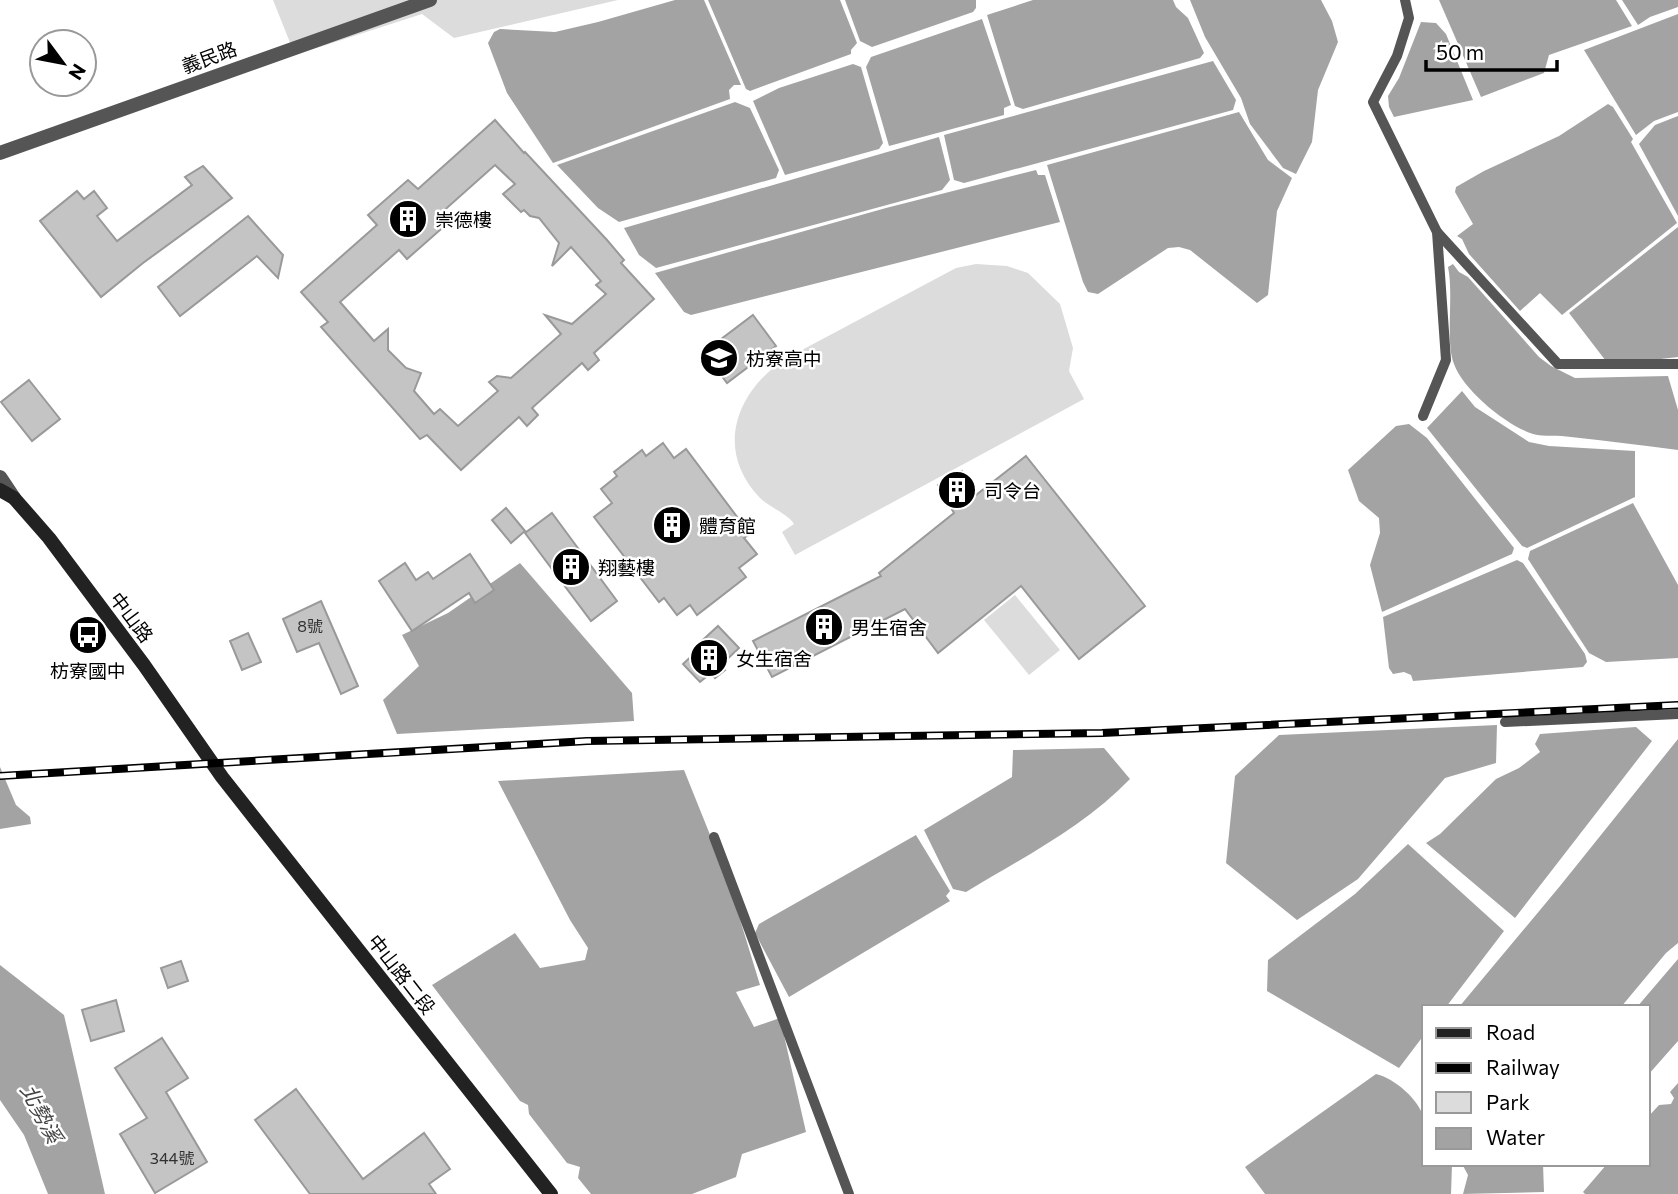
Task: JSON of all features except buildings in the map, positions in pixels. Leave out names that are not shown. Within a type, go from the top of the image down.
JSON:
[{"type":"street","name":"義民路","points":[[0,153],[430,0]]},
{"type":"street","points":[[0,477],[14,498]]},
{"type":"street","name":"中山路","points":[[0,490],[14,498],[49,538],[136,654],[222,777]]},
{"type":"street","name":"中山路二段","points":[[222,777],[551,1194]]},
{"type":"lane","points":[[1405,0],[1409,18],[1397,56],[1373,102],[1437,232],[1558,364],[1678,364]]},
{"type":"lane","points":[[1423,416],[1446,359],[1437,232]]},
{"type":"lane","points":[[1505,722],[1678,714]]},
{"type":"lane","points":[[714,837],[849,1194]]},
{"type":"green space","points":[[273,0],[618,0],[454,38],[422,14],[295,55]]},
{"type":"green space","points":[[976,264],[1007,266],[1028,273],[1060,304],[1073,348],[1069,371],[1084,399],[795,555],[782,532],[794,524],[760,498],[746,480],[738,461],[735,442],[743,405],[768,372],[785,359],[956,268]]},
{"type":"green space","points":[[1015,595],[1060,650],[1029,675],[984,620]]},
{"type":"water","points":[[675,0],[704,0],[741,85],[734,85],[729,90],[730,99],[553,163],[507,93],[488,43],[494,32],[500,29],[555,32]]},
{"type":"water","points":[[708,0],[840,0],[857,43],[851,54],[750,91],[746,89]]},
{"type":"water","points":[[845,0],[976,0],[976,8],[973,12],[872,47],[860,41]]},
{"type":"water","points":[[1033,0],[1173,0],[1176,7],[1188,18],[1204,53],[1200,58],[1023,109],[1015,106],[987,15]]},
{"type":"water","points":[[1190,0],[1321,0],[1332,21],[1338,42],[1318,90],[1312,142],[1296,174],[1283,168],[1250,124],[1241,98],[1205,37]]},
{"type":"water","points":[[1439,0],[1616,0],[1632,26],[1549,55],[1544,73],[1481,97]]},
{"type":"water","points":[[1622,0],[1678,0],[1678,7],[1650,17],[1638,25]]},
{"type":"water","points":[[1678,14],[1678,112],[1654,121],[1636,135],[1584,50]]},
{"type":"water","points":[[982,19],[1011,105],[1004,108],[1004,115],[889,146],[866,67],[871,57]]},
{"type":"water","points":[[1421,22],[1436,23],[1446,34],[1473,100],[1394,117],[1388,96],[1399,78]]},
{"type":"water","points":[[1213,61],[1236,100],[1233,110],[964,183],[954,180],[944,135]]},
{"type":"water","points":[[853,64],[861,67],[883,143],[879,149],[785,175],[753,101],[779,88]]},
{"type":"water","points":[[735,102],[750,108],[779,170],[776,178],[619,222],[598,208],[557,165]]},
{"type":"water","points":[[1608,104],[1613,107],[1633,139],[1631,142],[1677,223],[1562,315],[1540,293],[1520,311],[1469,254],[1462,239],[1457,236],[1473,224],[1455,192],[1456,187],[1559,136]]},
{"type":"water","points":[[1239,112],[1268,160],[1292,178],[1277,211],[1268,295],[1257,303],[1190,250],[1179,247],[1168,248],[1098,294],[1088,292],[1047,165]]},
{"type":"water","points":[[1678,116],[1678,216],[1639,144],[1655,125]]},
{"type":"water","points":[[939,137],[950,180],[942,190],[656,268],[639,255],[624,228]]},
{"type":"water","points":[[1036,170],[1038,175],[1045,175],[1060,222],[691,315],[684,312],[655,273],[886,208]]},
{"type":"water","points":[[1678,227],[1678,357],[1609,365],[1569,313]]},
{"type":"water","points":[[1453,264],[1459,272],[1468,277],[1539,357],[1551,366],[1575,378],[1668,376],[1678,410],[1678,450],[1533,434],[1487,406],[1466,385],[1451,354],[1448,267]]},
{"type":"water","points":[[1462,391],[1475,407],[1529,442],[1549,446],[1635,451],[1635,497],[1527,548],[1522,546],[1427,428]]},
{"type":"water","points":[[1409,424],[1427,438],[1514,548],[1512,554],[1382,612],[1370,565],[1380,533],[1379,518],[1359,501],[1348,470],[1396,426]]},
{"type":"water","points":[[1633,503],[1678,585],[1678,658],[1606,662],[1589,653],[1528,559],[1530,551]]},
{"type":"water","points":[[1517,560],[1523,563],[1585,654],[1587,662],[1583,667],[1413,681],[1411,675],[1404,672],[1393,674],[1389,668],[1383,617]]},
{"type":"water","points":[[520,563],[632,693],[634,721],[397,734],[383,700],[419,666],[402,635],[448,613]]},
{"type":"water","points":[[1497,725],[1496,763],[1445,778],[1358,879],[1297,920],[1226,863],[1235,776],[1279,735]]},
{"type":"water","points":[[1636,727],[1652,741],[1515,918],[1426,843],[1440,834],[1496,779],[1519,768],[1540,752],[1535,744],[1540,734]]},
{"type":"water","points":[[1678,739],[1678,943],[1666,953],[1623,1005],[1461,1005]]},
{"type":"water","points":[[1104,748],[1130,779],[1112,796],[1052,841],[966,892],[953,889],[924,830],[1012,777],[1013,750]]},
{"type":"water","points":[[0,767],[16,805],[30,817],[31,824],[0,829]]},
{"type":"water","points":[[684,770],[727,877],[760,985],[736,992],[754,1027],[780,1018],[806,1132],[742,1154],[736,1177],[692,1194],[591,1194],[578,1178],[580,1167],[567,1163],[529,1114],[528,1105],[520,1101],[432,985],[515,933],[540,968],[585,960],[588,948],[570,920],[498,781]]},
{"type":"water","points":[[916,835],[950,891],[946,896],[950,901],[789,997],[755,933],[759,924]]},
{"type":"water","points":[[1408,844],[1504,931],[1448,1005],[1422,1005],[1422,1038],[1399,1068],[1267,991],[1268,960],[1355,894]]},
{"type":"water","points":[[1678,959],[1678,1041],[1650,1073],[1650,1005],[1639,1005]]},
{"type":"water","name":"北勢溪","points":[[0,965],[64,1015],[105,1194],[48,1194],[24,1135],[0,1100]]},
{"type":"water","points":[[1376,1074],[1398,1085],[1412,1097],[1422,1112],[1422,1166],[1452,1166],[1451,1194],[1265,1194],[1245,1167]]},
{"type":"water","points":[[1678,1083],[1678,1194],[1585,1194],[1583,1192],[1605,1166],[1650,1166],[1650,1115],[1659,1105],[1671,1104],[1674,1098],[1670,1092]]},
{"type":"water","points":[[1463,1166],[1543,1166],[1544,1192],[1463,1194],[1468,1175]]},
{"type":"railway","points":[[0,776],[587,741],[1102,733],[1678,705]]},
{"type":"place","name":"崇德樓","points":[[408,219]]},
{"type":"place","name":"枋寮高中","points":[[719,358]]},
{"type":"place","name":"司令台","points":[[957,490]]},
{"type":"place","name":"體育館","points":[[672,525]]},
{"type":"place","name":"翔藝樓","points":[[571,567]]},
{"type":"place","name":"男生宿舍","points":[[824,627]]},
{"type":"place","name":"枋寮國中","points":[[88,635]]},
{"type":"place","name":"女生宿舍","points":[[709,658]]}]
